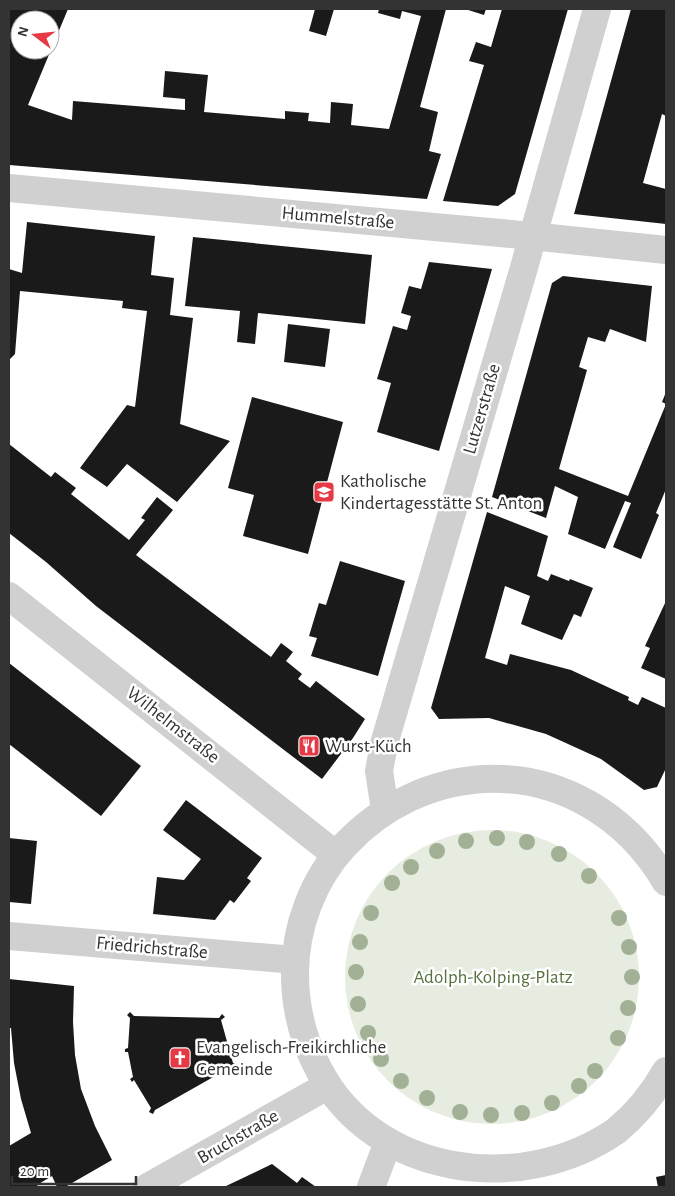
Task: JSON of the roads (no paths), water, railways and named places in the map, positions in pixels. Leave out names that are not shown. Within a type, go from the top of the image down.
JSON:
[{"type":"street","name":"Lutzerstraße","points":[[384,810],[380,771],[384,744],[533,236],[597,9]]},
{"type":"street","name":"Hummelstraße","points":[[9,188],[666,250]]},
{"type":"street","name":"Wilhelmstraße","points":[[9,596],[336,855]]},
{"type":"street","points":[[663,864],[615,820],[589,803],[561,790],[531,782],[501,778],[470,780],[440,785],[384,810],[359,830],[336,855],[313,892],[305,912],[298,936],[295,960],[295,993],[301,1026],[312,1057],[327,1086],[354,1118],[387,1145],[414,1159],[443,1168],[465,1172],[503,1175],[533,1171],[562,1162],[590,1149],[615,1132],[663,1085]]},
{"type":"street","name":"Friedrichstraße","points":[[9,936],[295,960]]},
{"type":"street","name":"Bruchstraße","points":[[148,1187],[327,1086]]},
{"type":"street","points":[[371,1187],[387,1145]]},
{"type":"place","name":"Katholische Kindertagesstätte St. Anton","points":[[324,492]]},
{"type":"place","name":"Wurst-Küch","points":[[309,746]]},
{"type":"place","name":"Evangelisch-Freikirchliche Gemeinde","points":[[180,1058]]},
{"type":"park label","name":"Adolph-Kolping-Platz","points":[[493,977]]}]
